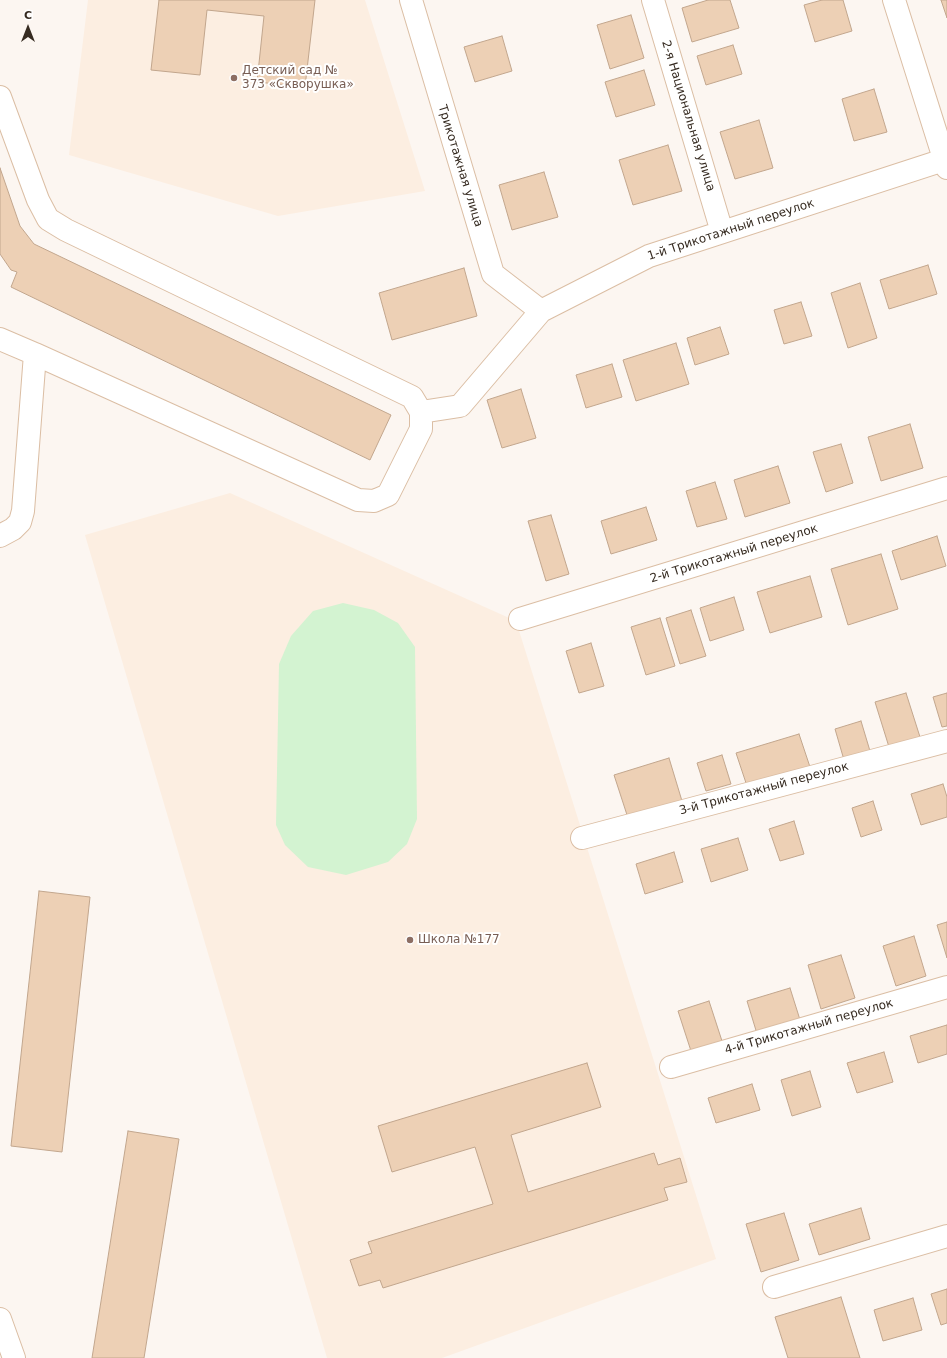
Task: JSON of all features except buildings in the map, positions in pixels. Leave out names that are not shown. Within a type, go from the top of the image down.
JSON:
[{"type":"street","name":"Трикотажная улица","points":[[411,0],[492,274],[541,311]]},
{"type":"street","name":"2-я Национальная улица","points":[[653,0],[722,232]]},
{"type":"street","points":[[894,0],[946,162]]},
{"type":"street","points":[[0,97],[38,200],[48,219],[66,230],[412,396],[421,412],[421,429],[388,494],[374,501],[358,500],[0,339]]},
{"type":"street","name":"1-й Трикотажный переулок","points":[[421,412],[460,406],[541,311],[649,256],[946,162]]},
{"type":"street","points":[[0,536],[13,529],[20,522],[23,511],[35,354]]},
{"type":"street","name":"2-й Трикотажный переулок","points":[[520,619],[947,488]]},
{"type":"street","name":"3-й Трикотажный переулок","points":[[582,838],[947,741]]},
{"type":"street","name":"4-й Трикотажный переулок","points":[[671,1067],[947,987]]},
{"type":"street","points":[[774,1287],[947,1236]]},
{"type":"street","points":[[0,1319],[14,1358]]},
{"type":"shaded area","name":"Детский сад № 373 «Скворушка»","points":[[88,0],[365,0],[425,191],[278,216],[69,155]]},
{"type":"shaded area","name":"Школа №177","points":[[230,493],[516,621],[716,1259],[442,1358],[327,1358],[85,535]]},
{"type":"green space","points":[[343,603],[374,610],[398,623],[415,647],[417,819],[407,844],[388,862],[346,875],[308,867],[285,845],[276,825],[279,664],[291,636],[313,611]]},
{"type":"place","name":"Детский сад № 373 «Скворушка»","points":[[234,78]]},
{"type":"place","name":"Школа №177","points":[[410,940]]}]
